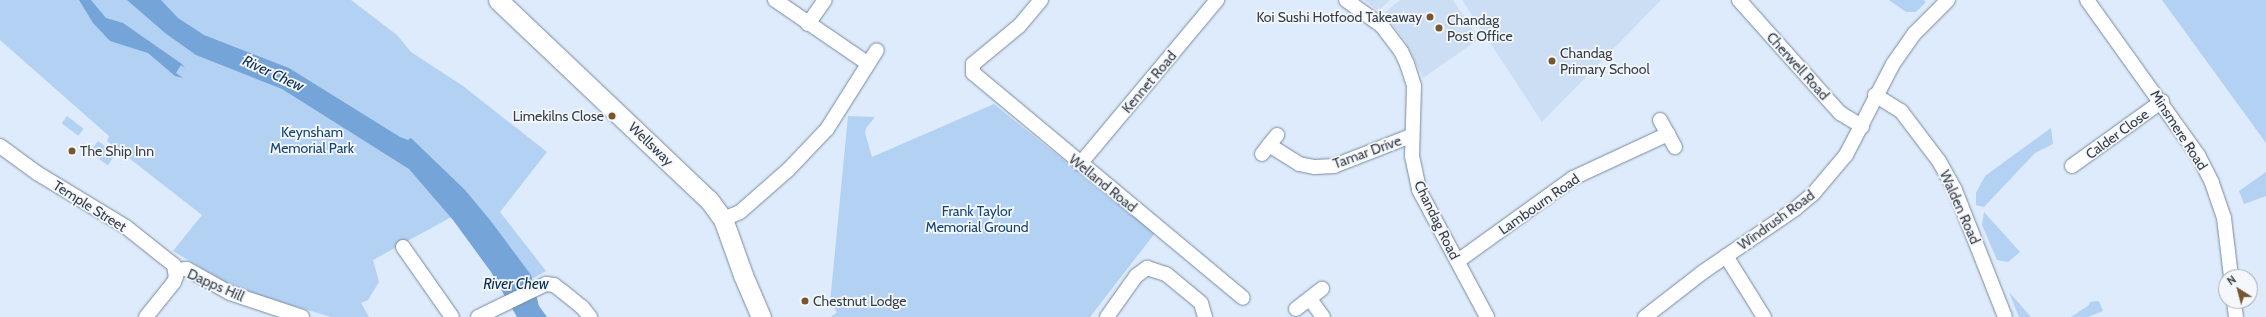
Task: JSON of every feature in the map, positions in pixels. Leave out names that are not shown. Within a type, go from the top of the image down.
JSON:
[{"type":"main road","name":"Wellsway","points":[[498,0],[695,186],[722,219],[742,275],[762,317]]},
{"type":"street","points":[[775,0],[867,63]]},
{"type":"street","points":[[808,24],[825,0]]},
{"type":"street","name":"Welland Road","points":[[1041,0],[1019,26],[973,64],[971,69],[977,78],[1243,298]]},
{"type":"street","name":"Kennet Road","points":[[1080,164],[1217,0]]},
{"type":"street","name":"Chandag Road","points":[[1346,0],[1382,26],[1401,51],[1414,86],[1411,136],[1412,156],[1419,190],[1487,317]]},
{"type":"street","name":"Cherwell Road","points":[[1739,0],[1840,113],[1862,126]]},
{"type":"street","name":"Windrush Road","points":[[1645,317],[1726,256],[1813,194],[1846,155],[1862,126],[1875,95],[1914,34],[1948,0]]},
{"type":"street","name":"Minsmere Road","points":[[2087,0],[2162,101],[2198,155],[2212,182],[2224,218],[2230,269]]},
{"type":"street","points":[[722,219],[740,212],[772,182],[788,170],[827,129],[867,63],[877,50]]},
{"type":"street","name":"Walden Road","points":[[1875,95],[1901,111],[1939,161],[1955,190],[2005,317]]},
{"type":"street","name":"Calder Close","points":[[2072,166],[2162,101]]},
{"type":"street","points":[[1660,120],[1675,147]]},
{"type":"street","name":"Lambourn Road","points":[[1458,261],[1573,178],[1668,134]]},
{"type":"street","name":"Tamar Drive","points":[[1269,145],[1298,164],[1315,167],[1334,166],[1411,136]]},
{"type":"street","name":"Temple Street","points":[[0,146],[38,173],[126,227],[170,260],[176,270]]},
{"type":"street","points":[[403,247],[452,317]]},
{"type":"street","points":[[1726,256],[1764,317]]},
{"type":"street","points":[[1107,317],[1136,276],[1148,268],[1166,274],[1201,303],[1204,317]]},
{"type":"street","name":"Dapps Hill","points":[[176,270],[187,269],[230,293],[302,317]]},
{"type":"street","points":[[146,317],[174,282],[176,270]]},
{"type":"street","points":[[478,317],[537,286],[554,285],[582,307],[590,317]]},
{"type":"street","points":[[1296,309],[1322,289]]},
{"type":"street","points":[[1310,299],[1323,317]]},
{"type":"shaded area","points":[[1364,0],[1390,0],[1378,11]]},
{"type":"shaded area","points":[[1400,0],[1453,0],[1479,39],[1423,78],[1405,41],[1384,13]]},
{"type":"shaded area","name":"Chandag Primary School","points":[[1462,0],[1661,0],[1542,122]]},
{"type":"green space","name":"Keynsham Memorial Park","points":[[0,0],[351,0],[397,35],[411,52],[463,86],[547,152],[500,212],[546,271],[532,279],[475,204],[373,260],[379,282],[368,300],[361,303],[369,317],[331,317],[235,288],[173,251],[202,215],[107,141],[109,136],[0,40]]},
{"type":"green space","points":[[1889,0],[1924,0],[1926,2],[1916,12],[1906,12]]},
{"type":"green space","points":[[2162,0],[2266,0],[2266,143]]},
{"type":"green space","name":"Frank Taylor Memorial Ground","points":[[994,104],[1155,233],[1090,317],[831,317],[837,312],[830,303],[848,116],[875,117],[866,128],[865,133],[872,157]]},
{"type":"green space","points":[[67,116],[84,129],[78,136],[62,123]]},
{"type":"green space","points":[[2051,128],[2053,144],[2035,153],[1984,207],[1976,205],[1976,193],[1985,176]]},
{"type":"green space","points":[[98,141],[116,154],[108,165],[90,152]]},
{"type":"green space","points":[[2266,172],[2266,196],[2244,204],[2239,191]]},
{"type":"green space","points":[[1984,212],[2020,252],[2008,262],[1997,260],[1982,225]]},
{"type":"green space","points":[[2009,292],[2031,317],[2019,317]]},
{"type":"green space","points":[[2099,301],[2103,311],[2088,317],[2071,317],[2089,305],[2090,302]]},
{"type":"water","points":[[79,0],[91,0],[106,18],[123,23],[182,64],[185,68],[181,65],[176,73],[183,78],[175,76],[148,53],[110,41],[93,23]]},
{"type":"water","name":"River Chew","points":[[127,0],[161,0],[178,18],[204,35],[289,68],[400,137],[408,140],[411,138],[465,190],[490,220],[531,275],[539,306],[547,317],[517,317],[491,272],[453,220],[409,169],[282,89],[196,55],[165,33]]},
{"type":"place","name":"Koi Sushi Hotfood Takeaway","points":[[1430,17]]},
{"type":"place","name":"Chandag Post Office","points":[[1439,28]]},
{"type":"place","name":"Chandag Primary School","points":[[1552,61]]},
{"type":"place","name":"Limekilns Close","points":[[612,116]]},
{"type":"place","name":"The Ship Inn","points":[[72,151]]},
{"type":"place","name":"Chestnut Lodge","points":[[805,301]]}]
